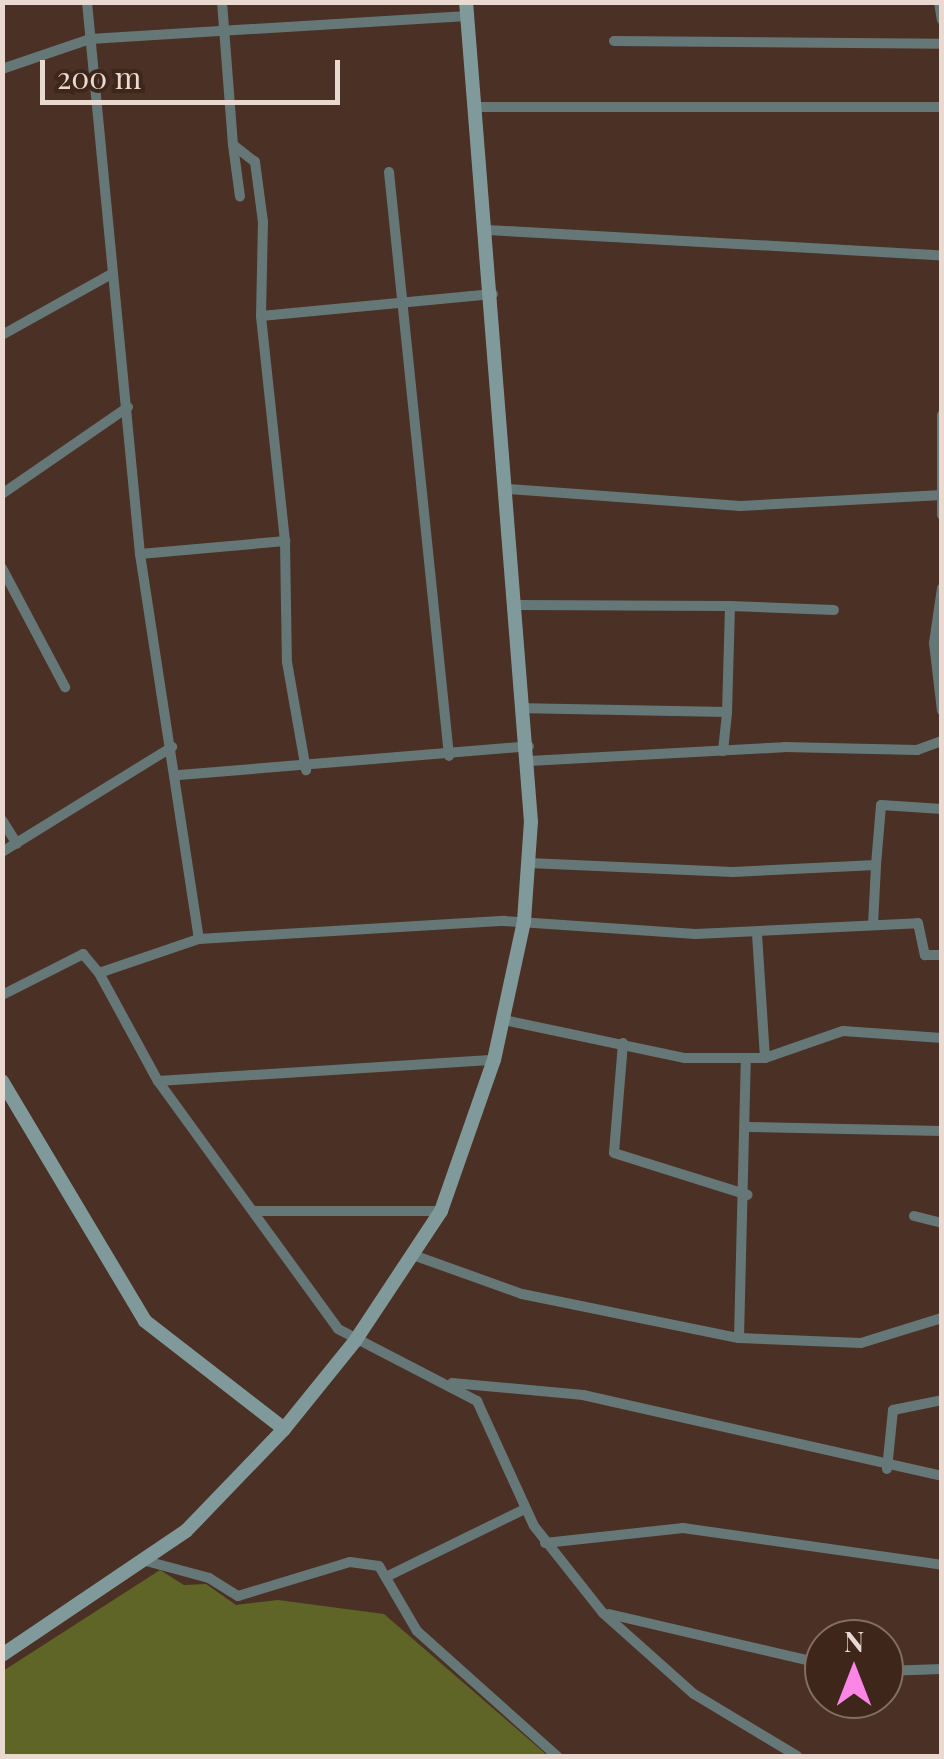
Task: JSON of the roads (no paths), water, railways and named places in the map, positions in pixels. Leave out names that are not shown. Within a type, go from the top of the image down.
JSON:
[{"type":"main road","points":[[2,1655],[146,1561],[223,1498],[284,1430],[355,1341],[441,1211],[494,1060],[524,921],[529,754],[467,9]]},
{"type":"main road","points":[[2,1082],[145,1321],[284,1430]]},
{"type":"street","points":[[87,2],[110,276],[128,407],[140,554],[179,775],[199,939]]},
{"type":"street","points":[[222,2],[240,197]]},
{"type":"street","points":[[938,3],[942,20]]},
{"type":"street","points":[[2,69],[90,39],[467,9]]},
{"type":"street","points":[[614,41],[942,44]]},
{"type":"street","points":[[476,107],[942,107]]},
{"type":"street","points":[[233,145],[255,162],[263,222],[261,316],[285,542],[287,662],[306,770]]},
{"type":"street","points":[[390,172],[398,304],[427,504],[449,756]]},
{"type":"street","points":[[488,230],[942,255]]},
{"type":"street","points":[[2,335],[110,276]]},
{"type":"street","points":[[261,316],[493,294]]},
{"type":"street","points":[[2,320],[14,328]]},
{"type":"street","points":[[2,494],[128,407]]},
{"type":"street","points":[[942,415],[942,515]]},
{"type":"street","points":[[509,489],[740,506],[940,496]]},
{"type":"street","points":[[140,554],[285,542]]},
{"type":"street","points":[[2,568],[65,688]]},
{"type":"street","points":[[942,588],[938,643],[942,712]]},
{"type":"street","points":[[518,605],[834,610]]},
{"type":"street","points":[[723,750],[730,606]]},
{"type":"street","points":[[527,708],[727,712]]},
{"type":"street","points":[[179,775],[306,770],[449,756],[917,750],[942,742]]},
{"type":"street","points":[[2,852],[172,747]]},
{"type":"street","points":[[873,925],[881,805],[942,809]]},
{"type":"street","points":[[2,820],[18,844]]},
{"type":"street","points":[[528,863],[734,872],[876,865]]},
{"type":"street","points":[[99,973],[199,939],[524,921],[757,934],[918,923],[925,954],[942,955]]},
{"type":"street","points":[[757,934],[764,1058]]},
{"type":"street","points":[[2,996],[83,954],[99,973],[158,1081],[254,1211],[302,1288],[355,1341],[449,1383],[477,1401],[493,1425],[525,1509],[545,1544],[603,1613],[694,1694],[798,1756]]},
{"type":"street","points":[[504,1020],[685,1058],[764,1058],[843,1031],[942,1038]]},
{"type":"street","points":[[624,1043],[614,1153],[748,1194]]},
{"type":"street","points":[[740,1338],[748,1194],[746,1059]]},
{"type":"street","points":[[158,1081],[494,1060]]},
{"type":"street","points":[[748,1127],[942,1132]]},
{"type":"street","points":[[254,1211],[441,1211]]},
{"type":"street","points":[[914,1216],[942,1223]]},
{"type":"street","points":[[413,1255],[522,1294],[740,1338],[861,1343],[942,1318]]},
{"type":"street","points":[[449,1383],[583,1395],[887,1469],[942,1476]]},
{"type":"street","points":[[887,1469],[892,1410],[942,1400]]},
{"type":"street","points":[[388,1576],[525,1509]]},
{"type":"street","points":[[545,1544],[683,1528],[942,1565]]},
{"type":"street","points":[[146,1561],[209,1578],[238,1596],[350,1562],[367,1561],[388,1576],[417,1631],[557,1756]]},
{"type":"street","points":[[603,1613],[804,1659]]},
{"type":"street","points":[[904,1670],[942,1669]]}]
